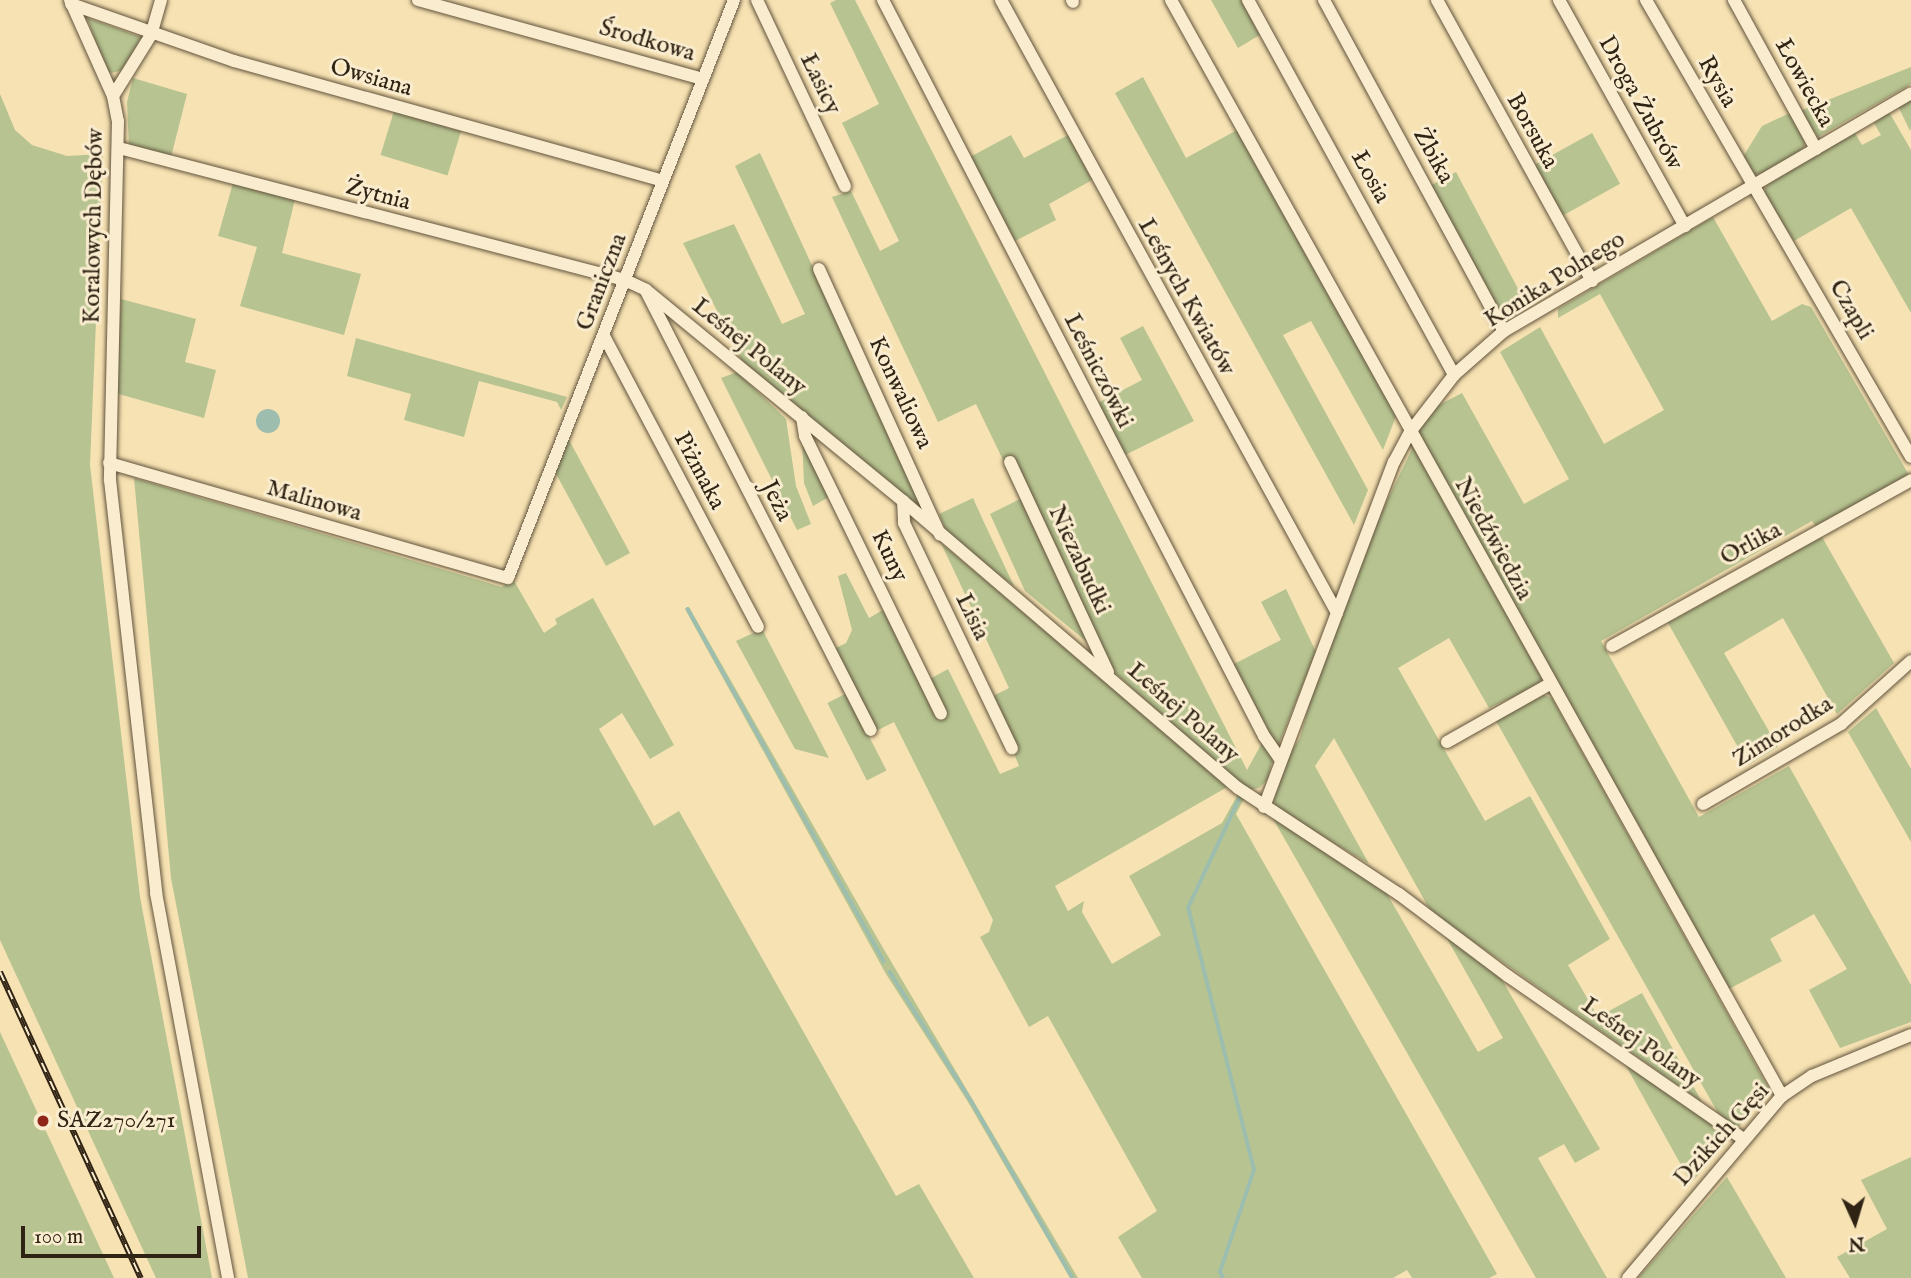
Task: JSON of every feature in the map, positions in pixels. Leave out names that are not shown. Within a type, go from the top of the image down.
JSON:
[{"type":"street","points":[[113,96],[151,35],[161,0]]},
{"type":"street","name":"Środkowa","points":[[418,0],[703,79]]},
{"type":"street","name":"Graniczna","points":[[508,578],[734,0]]},
{"type":"street","name":"Łasicy","points":[[757,0],[845,186]]},
{"type":"street","name":"Leśniczówki","points":[[883,0],[1251,712],[1281,760]]},
{"type":"street","name":"Leśnych Kwiatów","points":[[1001,0],[1337,613]]},
{"type":"street","name":"Niedźwiedzia","points":[[1171,0],[1782,1096]]},
{"type":"street","name":"Łosia","points":[[1248,0],[1454,375]]},
{"type":"street","name":"Żbika","points":[[1324,0],[1504,331]]},
{"type":"street","name":"Borsuka","points":[[1437,0],[1592,281]]},
{"type":"street","name":"Droga Żubrów","points":[[1559,0],[1685,226]]},
{"type":"street","name":"Rysia","points":[[1646,0],[1752,185]]},
{"type":"street","name":"Łowiecka","points":[[1734,0],[1816,149]]},
{"type":"street","name":"Owsiana","points":[[71,2],[151,35],[663,181]]},
{"type":"street","name":"Koralowych Dębów","points":[[71,2],[113,96],[119,148],[109,463],[156,893],[228,1278]]},
{"type":"street","name":"Konika Polnego","points":[[1264,807],[1394,462],[1410,432],[1454,375],[1504,331],[1911,93]]},
{"type":"street","name":"Żytnia","points":[[119,148],[625,280]]},
{"type":"street","name":"Czapli","points":[[1752,185],[1911,457]]},
{"type":"street","name":"Konwaliowa","points":[[819,269],[940,535]]},
{"type":"street","name":"Leśnej Polany","points":[[625,280],[646,290],[802,417],[1264,807],[1349,859],[1743,1139]]},
{"type":"street","name":"Jeża","points":[[646,290],[871,730]]},
{"type":"street","name":"Piżmaka","points":[[604,336],[758,627]]},
{"type":"street","name":"Kuny","points":[[802,417],[805,436],[942,713]]},
{"type":"street","name":"Niezabudki","points":[[1010,462],[1109,676]]},
{"type":"street","name":"Malinowa","points":[[109,463],[508,578]]},
{"type":"street","name":"Orlika","points":[[1612,646],[1911,480]]},
{"type":"street","name":"Lisia","points":[[903,501],[904,523],[1012,748]]},
{"type":"street","name":"Zimorodka","points":[[1703,804],[1841,724],[1911,661]]},
{"type":"street","points":[[1447,742],[1550,684]]},
{"type":"street","name":"Dzikich Gęsi","points":[[1628,1278],[1782,1096],[1812,1076],[1911,1035]]},
{"type":"green space","points":[[836,0],[855,0],[1247,770],[1263,741],[1273,757],[1268,779],[1259,788],[1248,790],[1239,783],[1114,672],[1013,458],[1004,462],[976,404],[938,422],[832,197],[851,191],[880,251],[899,241],[842,123],[879,104],[830,3]]},
{"type":"green space","points":[[1211,0],[1245,0],[1263,33],[1238,48]]},
{"type":"green space","points":[[87,18],[141,37],[124,70],[111,73],[106,70]]},
{"type":"green space","points":[[1911,67],[1911,84],[1818,137],[1800,111]]},
{"type":"green space","points":[[1143,77],[1186,158],[1237,130],[1396,416],[1383,450],[1311,321],[1283,335],[1368,490],[1354,525],[1115,93]]},
{"type":"green space","points":[[133,78],[187,94],[171,157],[129,147],[127,102]]},
{"type":"green space","points":[[0,94],[15,130],[32,145],[67,156],[103,154],[90,465],[140,897],[212,1278],[156,1278],[0,940]]},
{"type":"green space","points":[[1911,99],[1911,128],[1910,131],[1898,106]]},
{"type":"green space","points":[[394,111],[461,131],[447,175],[381,155]]},
{"type":"green space","points":[[1792,112],[1806,139],[1803,150],[1764,173],[1750,175],[1741,160],[1762,126]]},
{"type":"green space","points":[[1889,112],[1911,150],[1911,313],[1851,208],[1794,241],[1764,194],[1766,186],[1793,167],[1855,133],[1862,145],[1881,135],[1874,123]]},
{"type":"green space","points":[[1592,133],[1620,184],[1561,217],[1533,166]]},
{"type":"green space","points":[[1070,134],[1094,179],[1049,204],[1056,220],[1013,242],[970,157],[1011,135],[1024,158]]},
{"type":"green space","points":[[760,153],[927,517],[742,361],[683,243],[734,224],[782,324],[805,314],[735,166]]},
{"type":"green space","points":[[1456,172],[1525,302],[1499,316],[1430,186]]},
{"type":"green space","points":[[233,183],[295,199],[282,253],[361,274],[344,335],[240,306],[257,247],[218,236]]},
{"type":"green space","points":[[1713,217],[1772,321],[1802,304],[1811,307],[1909,475],[1817,528],[1812,521],[1601,641],[1699,817],[1789,766],[1911,985],[1911,1022],[1840,1048],[1809,990],[1847,969],[1814,914],[1770,939],[1782,961],[1727,990],[1415,435],[1435,407],[1462,393],[1524,504],[1569,479],[1500,352],[1540,327],[1604,444],[1664,410],[1600,294],[1558,318],[1558,309]]},
{"type":"green space","points":[[121,299],[196,319],[185,362],[216,370],[204,418],[115,393]]},
{"type":"green space","points":[[1143,326],[1194,421],[1123,456],[1096,404],[1142,380],[1120,338]]},
{"type":"green space","points":[[356,338],[567,397],[561,410],[557,402],[479,381],[464,437],[404,420],[411,394],[347,376]]},
{"type":"green space","points":[[737,372],[786,419],[796,486],[811,524],[797,530],[721,378]]},
{"type":"green space","points":[[568,438],[630,553],[606,566],[555,472]]},
{"type":"green space","points":[[802,438],[834,494],[813,506],[804,483]]},
{"type":"green space","points":[[1413,447],[1542,677],[1539,685],[1489,708],[1449,638],[1398,668],[1485,821],[1530,796],[1610,939],[1568,965],[1598,1017],[1642,993],[1702,1102],[1431,912],[1334,738],[1315,766],[1369,864],[1276,808],[1274,799],[1288,756],[1300,738],[1318,671],[1368,540]]},
{"type":"green space","points":[[134,478],[502,587],[513,579],[544,633],[557,624],[555,619],[593,598],[674,745],[650,759],[622,713],[599,729],[654,826],[679,811],[896,1196],[919,1184],[974,1278],[248,1278],[171,878]]},
{"type":"green space","points":[[973,498],[1014,586],[949,538],[939,514]]},
{"type":"green space","points":[[1022,498],[1092,646],[1025,591],[990,514]]},
{"type":"green space","points":[[1822,537],[1894,663],[1837,714],[1783,618],[1724,653],[1778,747],[1748,765],[1668,623]]},
{"type":"green space","points":[[941,543],[1229,786],[1055,886],[1068,911],[1084,901],[1082,912],[1112,964],[1161,935],[1129,876],[1222,823],[1238,794],[1244,799],[1236,814],[1497,1274],[1489,1278],[1412,1278],[1407,1270],[1393,1278],[1142,1278],[1118,1237],[1157,1211],[1048,1016],[1029,1027],[980,937],[989,932],[993,920],[894,722],[876,731],[834,649],[846,643],[852,630],[838,576],[846,573],[869,618],[888,607],[928,680],[948,669],[1000,774],[1019,766],[991,697],[1009,688]]},
{"type":"green space","points":[[1286,589],[1316,652],[1278,746],[1268,735],[1232,665],[1281,640],[1261,602]]},
{"type":"green space","points":[[689,607],[879,941],[1078,1278],[1070,1278],[968,1102],[886,974],[685,609]]},
{"type":"green space","points":[[762,629],[829,758],[795,749],[736,641]]},
{"type":"green space","points":[[847,693],[886,771],[867,781],[827,703]]},
{"type":"green space","points":[[1544,695],[1552,698],[1769,1089],[1737,1129],[1718,1113],[1496,721]]},
{"type":"green space","points":[[1876,708],[1911,769],[1911,842],[1848,732]]},
{"type":"green space","points":[[1272,817],[1386,892],[1478,1052],[1503,1038],[1445,935],[1501,978],[1600,1149],[1575,1163],[1564,1144],[1538,1158],[1607,1278],[1536,1278]]},
{"type":"green space","points":[[0,1032],[114,1278],[0,1278]]},
{"type":"green space","points":[[1625,1064],[1732,1137],[1691,1183]]},
{"type":"green space","points":[[1911,1157],[1911,1278],[1850,1278],[1837,1257],[1887,1229],[1861,1180]]},
{"type":"green space","points":[[1727,1177],[1786,1278],[1638,1278]]},
{"type":"shaded area","points":[[268,409],[277,412],[280,421],[277,430],[268,433],[259,430],[256,421],[259,412]]},
{"type":"waterway","points":[[688,609],[884,961]]},
{"type":"waterway","points":[[1223,1278],[1220,1272],[1254,1170],[1188,908],[1239,799]]},
{"type":"waterway","points":[[890,972],[972,1102],[1073,1278]]},
{"type":"railway","points":[[0,972],[141,1278]]},
{"type":"place","name":"SAZ270/271","points":[[43,1121]]}]
